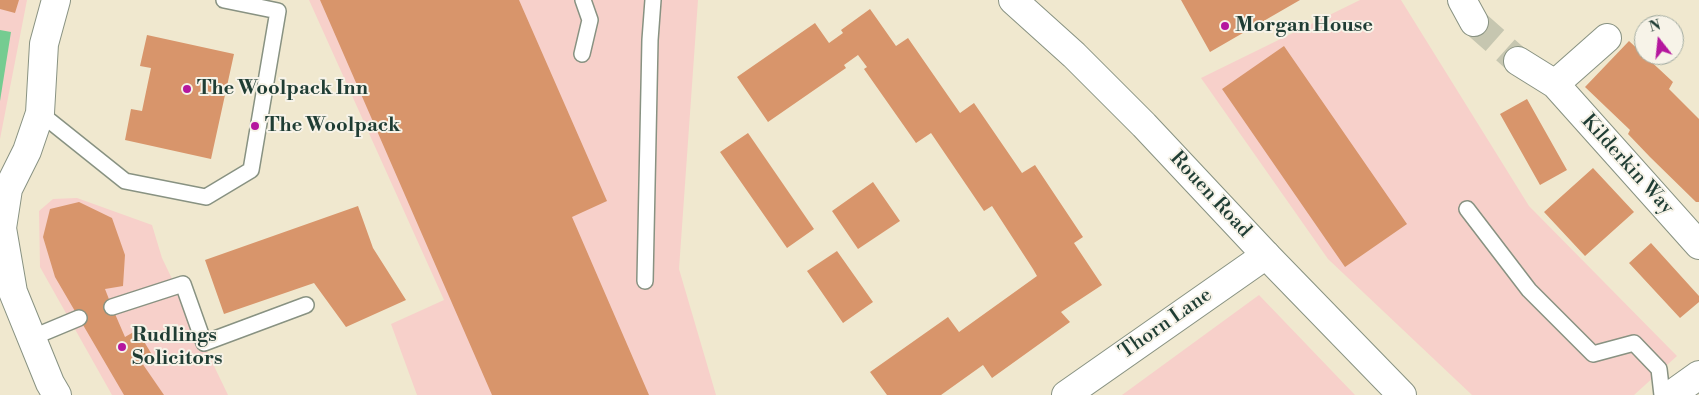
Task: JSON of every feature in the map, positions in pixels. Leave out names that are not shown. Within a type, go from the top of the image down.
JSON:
[{"type":"street","points":[[56,0],[44,44],[40,113],[27,151],[8,189],[1,229],[13,292],[50,383],[57,395]]},
{"type":"street","name":"Rouen Road","points":[[1013,0],[1074,56],[1144,125],[1266,255],[1402,395]]},
{"type":"street","points":[[1554,84],[1607,38]]},
{"type":"street","name":"Kilderkin Way","points":[[1518,61],[1554,84],[1699,245]]},
{"type":"street","name":"Thorn Lane","points":[[1068,394],[1266,255]]},
{"type":"street","points":[[1671,395],[1699,375]]},
{"type":"lane","points":[[40,113],[126,181],[206,197],[250,170],[278,11],[224,0]]},
{"type":"lane","points":[[582,54],[590,20],[583,0]]},
{"type":"lane","points":[[644,281],[653,0]]},
{"type":"lane","points":[[1467,209],[1529,290],[1593,354],[1634,343],[1658,369],[1662,395]]},
{"type":"lane","points":[[112,308],[181,278],[204,343],[306,305]]},
{"type":"lane","points":[[32,338],[79,318]]},
{"type":"shaded area","points":[[0,0],[27,0],[0,139]]},
{"type":"shaded area","points":[[309,0],[698,0],[679,269],[716,395],[417,395],[391,324],[444,300]]},
{"type":"shaded area","points":[[1360,0],[1401,0],[1529,206],[1677,356],[1634,395],[1472,395],[1328,259],[1201,78]]},
{"type":"shaded area","points":[[77,198],[152,225],[162,258],[228,395],[112,395],[40,267],[39,211],[53,199]]},
{"type":"shaded area","points":[[1259,295],[1355,395],[1122,395]]},
{"type":"green space","points":[[0,30],[11,32],[0,101]]},
{"type":"building","points":[[0,0],[19,0],[15,13],[0,9]]},
{"type":"building","points":[[320,0],[519,0],[607,201],[572,217],[649,395],[492,395]]},
{"type":"building","name":"Morgan House","points":[[1181,0],[1300,0],[1210,52]]},
{"type":"building","points":[[870,9],[896,46],[908,38],[960,113],[974,103],[1022,173],[1035,165],[1083,237],[1074,243],[1102,285],[1061,312],[1070,322],[992,378],[983,365],[941,395],[887,395],[870,372],[948,317],[959,332],[1037,276],[1033,269],[992,206],[984,211],[931,133],[916,143],[864,69],[867,67],[858,55],[844,65],[846,68],[768,122],[737,77],[815,23],[829,43],[843,33],[841,30]]},
{"type":"building","name":"The Woolpack Inn","points":[[147,35],[234,54],[211,159],[125,140],[131,109],[142,111],[151,68],[140,66]]},
{"type":"building","points":[[1629,41],[1634,46],[1634,65],[1655,65],[1673,82],[1669,89],[1699,119],[1699,202],[1696,202],[1650,157],[1628,134],[1630,130],[1585,87]]},
{"type":"building","points":[[1284,46],[1407,224],[1345,267],[1222,89]]},
{"type":"building","points":[[1527,99],[1567,170],[1540,185],[1500,114]]},
{"type":"building","points":[[748,133],[814,229],[787,248],[720,152]]},
{"type":"building","points":[[1593,168],[1634,212],[1585,256],[1544,212]]},
{"type":"building","points":[[873,182],[900,221],[858,249],[832,211]]},
{"type":"building","points":[[79,202],[112,218],[125,255],[123,286],[105,289],[125,337],[137,330],[154,358],[142,363],[164,395],[124,395],[55,277],[43,237],[50,209]]},
{"type":"building","points":[[358,206],[373,248],[406,300],[346,327],[314,283],[224,314],[205,260]]},
{"type":"building","points":[[1651,243],[1699,296],[1699,302],[1680,318],[1629,263]]},
{"type":"building","points":[[837,251],[873,302],[843,323],[807,271]]},
{"type":"tunnel","points":[[1474,22],[1518,61]]},
{"type":"place","name":"Morgan House","points":[[1225,26]]},
{"type":"place","name":"The Woolpack Inn","points":[[187,89]]},
{"type":"place","name":"The Woolpack","points":[[255,126]]},
{"type":"place","name":"Rudlings Solicitors","points":[[122,347]]}]
